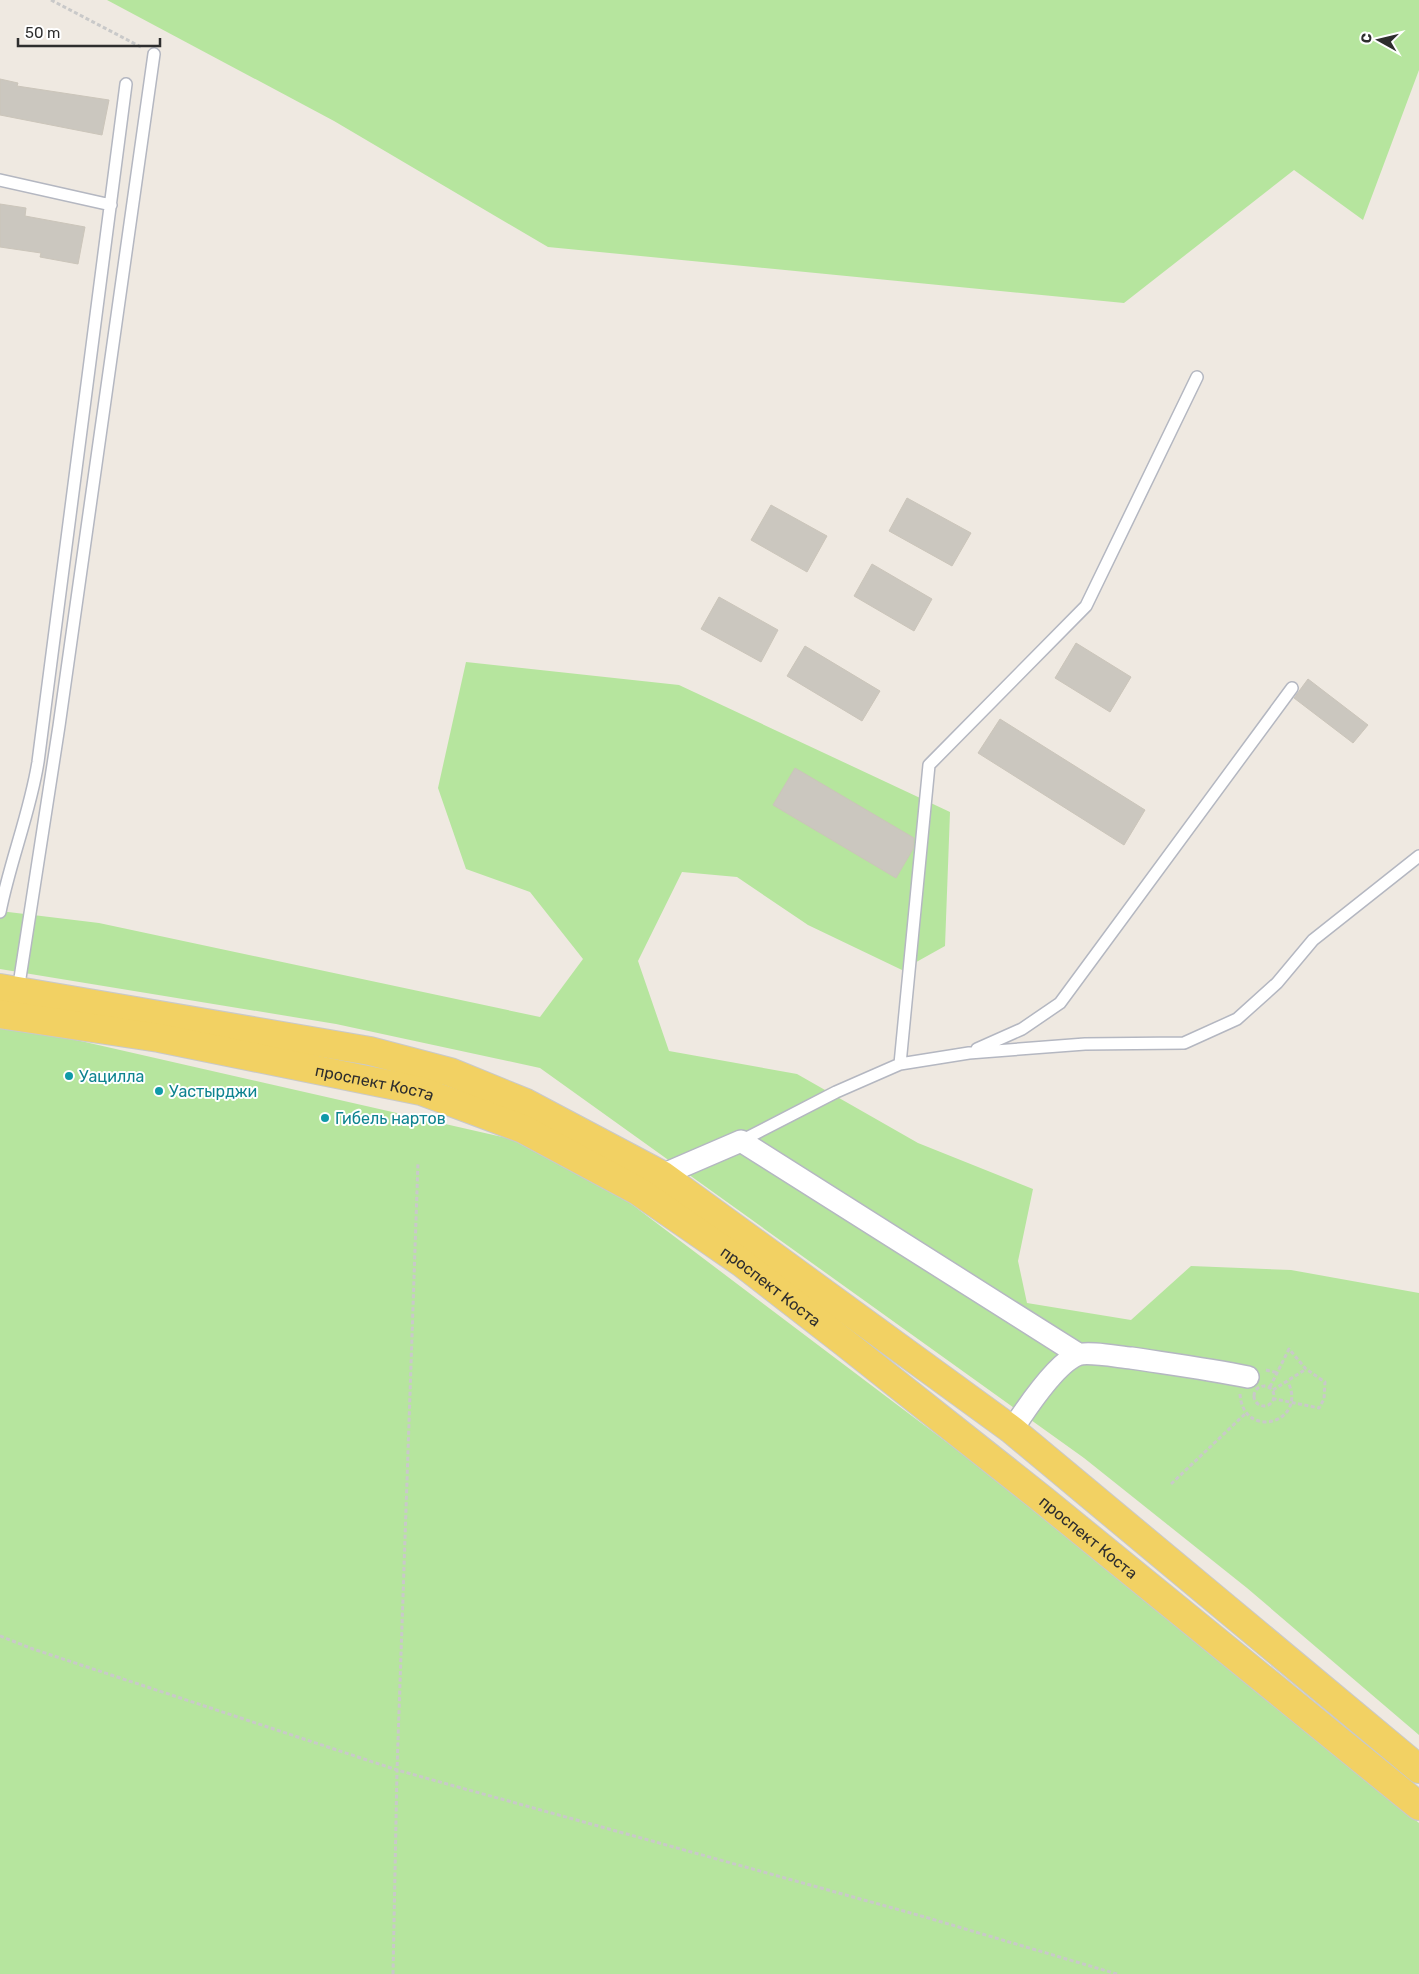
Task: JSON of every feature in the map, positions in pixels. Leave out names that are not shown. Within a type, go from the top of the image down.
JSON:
[{"type":"main road","name":"проспект Коста","points":[[9,990],[370,1052],[450,1072],[526,1103],[662,1175],[1012,1430],[1419,1769]]},
{"type":"main road","name":"проспект Коста","points":[[0,1014],[159,1038],[421,1091],[523,1129],[638,1191],[742,1263],[837,1337],[1042,1499],[1419,1806]]},
{"type":"street","points":[[662,1175],[741,1140],[1078,1354],[1100,1354],[1248,1376]]},
{"type":"street","points":[[1012,1430],[1027,1406],[1062,1366],[1078,1354]]},
{"type":"lane","points":[[9,990],[59,726],[154,54]]},
{"type":"lane","points":[[0,912],[33,790],[38,762],[126,84]]},
{"type":"lane","points":[[0,180],[111,205]]},
{"type":"lane","points":[[900,1064],[929,766],[1086,606],[1197,377]]},
{"type":"lane","points":[[969,1053],[1022,1028],[1060,1003],[1292,688]]},
{"type":"lane","points":[[741,1140],[836,1092],[900,1064],[969,1053],[1085,1044],[1184,1044],[1237,1019],[1277,982],[1313,940],[1419,856]]},
{"type":"path","points":[[51,0],[154,54]]},
{"type":"path","points":[[393,1974],[396,1770],[418,1162]]},
{"type":"path","points":[[1272,1389],[1264,1385],[1257,1388],[1254,1399],[1259,1405],[1270,1405],[1274,1399],[1272,1389],[1289,1349],[1306,1369],[1325,1382],[1324,1399],[1319,1408],[1274,1399]]},
{"type":"path","points":[[1272,1389],[1288,1382],[1306,1369]]},
{"type":"path","points":[[1278,1374],[1269,1370],[1258,1371],[1248,1376],[1241,1388],[1241,1404],[1246,1413],[1254,1420],[1263,1422],[1274,1421],[1287,1412],[1292,1403],[1292,1390],[1288,1382]]},
{"type":"path","points":[[1171,1484],[1246,1413]]},
{"type":"path","points":[[0,1636],[33,1649],[396,1770],[915,1915],[1116,1974]]},
{"type":"green space","points":[[107,0],[1419,0],[1419,70],[1363,220],[1294,170],[1124,303],[548,247],[334,121]]},
{"type":"green space","points":[[466,662],[679,685],[950,812],[945,946],[902,970],[808,925],[737,877],[682,872],[638,961],[669,1051],[797,1074],[918,1143],[1033,1189],[1018,1261],[1027,1303],[1131,1320],[1191,1266],[1291,1270],[1419,1293],[1419,1735],[1247,1588],[1084,1458],[540,1068],[336,1024],[0,969],[0,911],[99,923],[540,1017],[583,959],[530,892],[466,869],[438,788]]},
{"type":"green space","points":[[0,1025],[50,1034],[511,1139],[630,1203],[1014,1493],[1419,1823],[1419,1974],[0,1974]]},
{"type":"building","points":[[0,79],[18,83],[17,86],[109,100],[102,135],[0,115]]},
{"type":"building","points":[[0,204],[26,208],[25,216],[85,227],[78,264],[40,257],[41,253],[0,247]]},
{"type":"building","points":[[907,498],[971,533],[952,566],[889,531]]},
{"type":"building","points":[[771,505],[827,536],[807,572],[751,540]]},
{"type":"building","points":[[872,564],[932,599],[914,631],[854,596]]},
{"type":"building","points":[[719,597],[778,630],[761,662],[701,629]]},
{"type":"building","points":[[1076,643],[1131,677],[1110,712],[1055,678]]},
{"type":"building","points":[[805,646],[880,691],[862,721],[787,676]]},
{"type":"building","points":[[1308,679],[1368,725],[1353,743],[1294,698]]},
{"type":"building","points":[[1000,719],[1145,810],[1124,845],[978,753]]},
{"type":"building","points":[[795,768],[914,838],[913,849],[896,878],[773,805]]},
{"type":"place","name":"Уацилла","points":[[69,1076]]},
{"type":"place","name":"Уастырджи","points":[[159,1091]]},
{"type":"place","name":"Гибель нартов","points":[[325,1118]]}]
